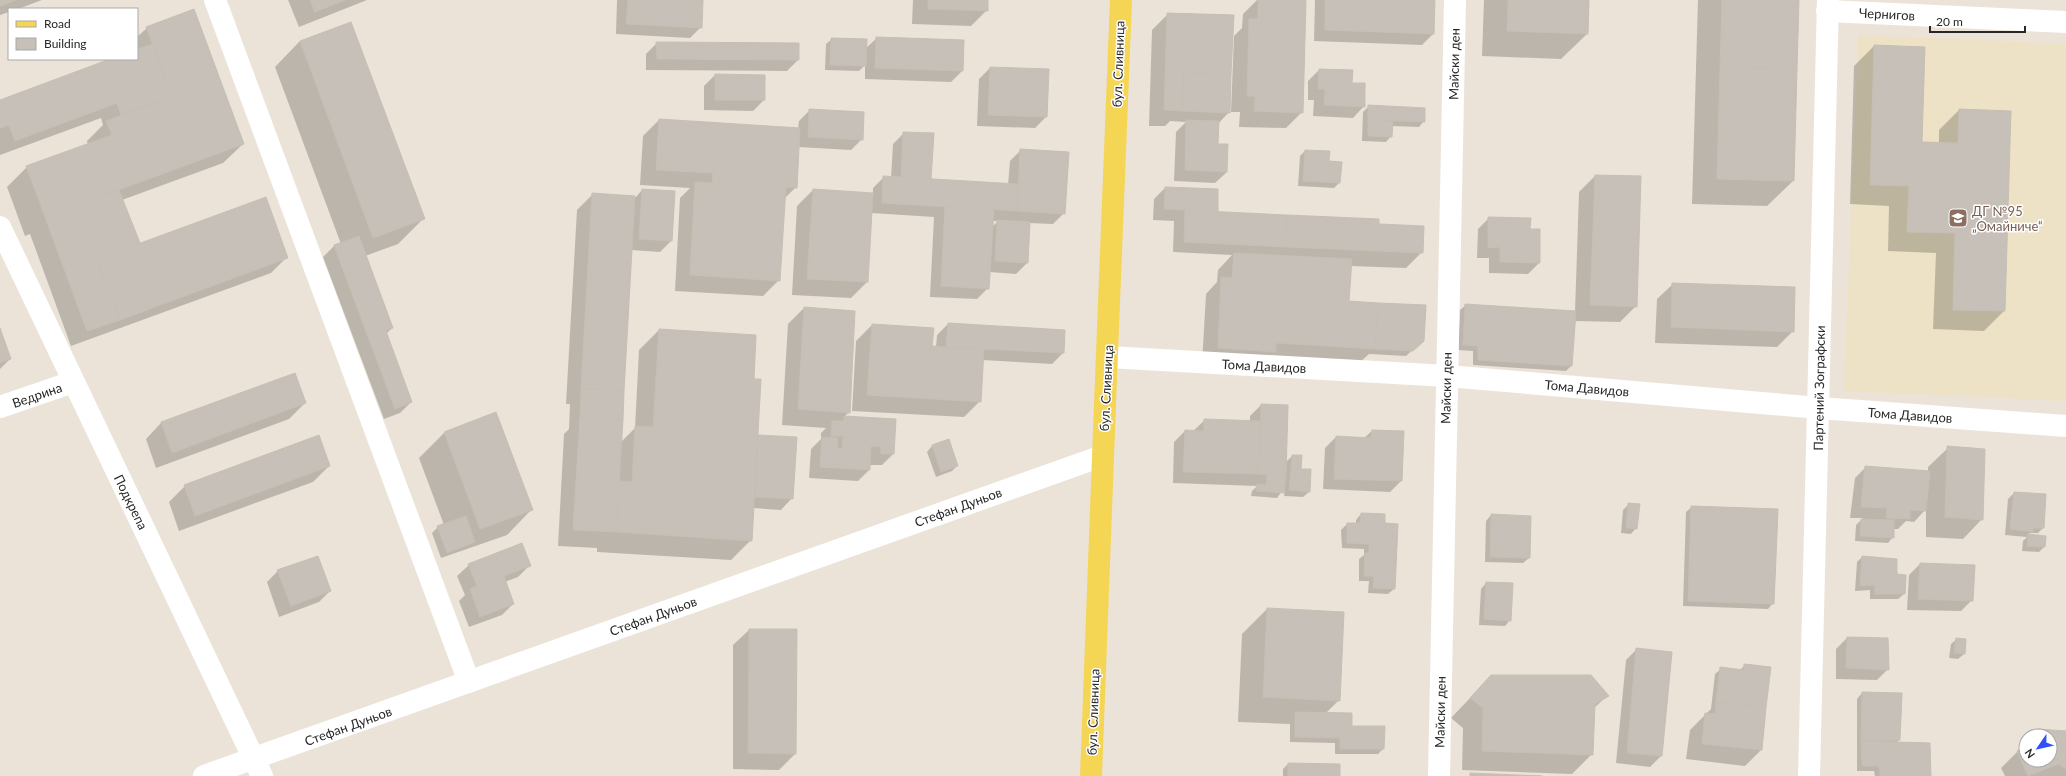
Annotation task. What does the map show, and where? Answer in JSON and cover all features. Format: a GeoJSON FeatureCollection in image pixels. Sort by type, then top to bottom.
{"type":"FeatureCollection","features":[{"type":"Feature","properties":{"kind":"main road","name":"бул. Сливница"},"geometry":{"type":"LineString","coordinates":[[1091,776],[1102,456],[1108,357],[1121,0]]}},
{"type":"Feature","properties":{"kind":"street"},"geometry":{"type":"LineString","coordinates":[[215,0],[469,682]]}},
{"type":"Feature","properties":{"kind":"street","name":"Майски ден"},"geometry":{"type":"LineString","coordinates":[[1439,776],[1455,0]]}},
{"type":"Feature","properties":{"kind":"street","name":"Чернигов"},"geometry":{"type":"LineString","coordinates":[[1828,6],[2066,22]]}},
{"type":"Feature","properties":{"kind":"street","name":"Партений Зографски"},"geometry":{"type":"LineString","coordinates":[[1809,776],[1828,6]]}},
{"type":"Feature","properties":{"kind":"street","name":"Подкрепа"},"geometry":{"type":"LineString","coordinates":[[0,227],[258,768]]}},
{"type":"Feature","properties":{"kind":"street","name":"Тома Давидов"},"geometry":{"type":"LineString","coordinates":[[1108,357],[1447,376],[1819,408],[2066,426]]}},
{"type":"Feature","properties":{"kind":"street","name":"Ведрина"},"geometry":{"type":"LineString","coordinates":[[0,407],[74,382]]}},
{"type":"Feature","properties":{"kind":"street","name":"Стефан Дуньов"},"geometry":{"type":"LineString","coordinates":[[204,776],[258,768],[469,682],[1102,456]]}},
{"type":"Feature","properties":{"kind":"shaded area","name":"ДГ №95 „Омайниче“"},"geometry":{"type":"Polygon","coordinates":[[[1858,35],[2066,44],[2066,401],[1844,391],[1858,35]]]}},
{"type":"Feature","properties":{"kind":"building"},"geometry":{"type":"Polygon","coordinates":[[[0,0],[16,0],[0,6],[0,0]]]}},
{"type":"Feature","properties":{"kind":"building"},"geometry":{"type":"Polygon","coordinates":[[[310,0],[345,0],[315,12],[310,0]]]}},
{"type":"Feature","properties":{"kind":"building"},"geometry":{"type":"Polygon","coordinates":[[[628,0],[703,0],[702,28],[626,24],[628,0]]]}},
{"type":"Feature","properties":{"kind":"building"},"geometry":{"type":"Polygon","coordinates":[[[928,0],[988,0],[988,11],[928,9],[928,0]]]}},
{"type":"Feature","properties":{"kind":"building"},"geometry":{"type":"Polygon","coordinates":[[[1258,0],[1306,0],[1303,113],[1254,111],[1255,96],[1247,96],[1249,19],[1258,19],[1258,0]]]}},
{"type":"Feature","properties":{"kind":"building"},"geometry":{"type":"Polygon","coordinates":[[[1325,0],[1435,0],[1434,34],[1325,30],[1325,0]]]}},
{"type":"Feature","properties":{"kind":"building"},"geometry":{"type":"Polygon","coordinates":[[[1508,0],[1589,0],[1588,34],[1507,31],[1508,0]]]}},
{"type":"Feature","properties":{"kind":"building"},"geometry":{"type":"Polygon","coordinates":[[[1722,0],[1799,0],[1797,69],[1720,67],[1722,0]]]}},
{"type":"Feature","properties":{"kind":"building"},"geometry":{"type":"Polygon","coordinates":[[[194,9],[244,144],[45,217],[26,166],[112,135],[106,121],[172,96],[146,27],[194,9]]]}},
{"type":"Feature","properties":{"kind":"building"},"geometry":{"type":"Polygon","coordinates":[[[1167,13],[1234,15],[1231,74],[1184,72],[1182,111],[1164,110],[1167,13]]]}},
{"type":"Feature","properties":{"kind":"building"},"geometry":{"type":"Polygon","coordinates":[[[351,22],[425,219],[373,238],[300,41],[351,22]]]}},
{"type":"Feature","properties":{"kind":"building"},"geometry":{"type":"Polygon","coordinates":[[[876,37],[964,40],[963,71],[875,68],[876,37]]]}},
{"type":"Feature","properties":{"kind":"building"},"geometry":{"type":"Polygon","coordinates":[[[831,38],[867,39],[866,66],[830,65],[831,38]]]}},
{"type":"Feature","properties":{"kind":"building"},"geometry":{"type":"Polygon","coordinates":[[[656,42],[799,43],[799,60],[657,59],[656,42]]]}},
{"type":"Feature","properties":{"kind":"building"},"geometry":{"type":"Polygon","coordinates":[[[153,44],[172,96],[121,115],[117,103],[15,141],[9,125],[0,128],[0,100],[107,60],[138,60],[138,49],[153,44]]]}},
{"type":"Feature","properties":{"kind":"building"},"geometry":{"type":"Polygon","coordinates":[[[1874,45],[1925,47],[1922,142],[1958,143],[1959,109],[2011,111],[2005,311],[1953,310],[1955,233],[1907,232],[1909,186],[1870,185],[1874,45]]]}},
{"type":"Feature","properties":{"kind":"building"},"geometry":{"type":"Polygon","coordinates":[[[990,67],[1049,69],[1047,117],[988,115],[990,67]]]}},
{"type":"Feature","properties":{"kind":"building"},"geometry":{"type":"Polygon","coordinates":[[[1720,67],[1797,69],[1794,181],[1717,179],[1720,67]]]}},
{"type":"Feature","properties":{"kind":"building"},"geometry":{"type":"Polygon","coordinates":[[[1319,69],[1353,70],[1352,83],[1365,83],[1365,107],[1324,105],[1325,89],[1318,89],[1319,69]]]}},
{"type":"Feature","properties":{"kind":"building"},"geometry":{"type":"Polygon","coordinates":[[[1184,72],[1231,74],[1230,113],[1182,111],[1184,72]]]}},
{"type":"Feature","properties":{"kind":"building"},"geometry":{"type":"Polygon","coordinates":[[[715,74],[765,75],[765,100],[715,100],[715,74]]]}},
{"type":"Feature","properties":{"kind":"building"},"geometry":{"type":"Polygon","coordinates":[[[1368,105],[1425,108],[1425,122],[1368,120],[1368,105]]]}},
{"type":"Feature","properties":{"kind":"building"},"geometry":{"type":"Polygon","coordinates":[[[809,109],[864,112],[863,140],[808,137],[809,109]]]}},
{"type":"Feature","properties":{"kind":"building"},"geometry":{"type":"Polygon","coordinates":[[[659,119],[800,128],[797,188],[712,183],[713,173],[656,170],[659,119]]]}},
{"type":"Feature","properties":{"kind":"building"},"geometry":{"type":"Polygon","coordinates":[[[1186,120],[1219,121],[1218,144],[1228,144],[1227,172],[1185,170],[1186,120]]]}},
{"type":"Feature","properties":{"kind":"building"},"geometry":{"type":"Polygon","coordinates":[[[1368,120],[1393,121],[1392,137],[1368,136],[1368,120]]]}},
{"type":"Feature","properties":{"kind":"building"},"geometry":{"type":"Polygon","coordinates":[[[903,132],[934,133],[931,179],[901,177],[903,132]]]}},
{"type":"Feature","properties":{"kind":"building"},"geometry":{"type":"Polygon","coordinates":[[[1020,149],[1069,152],[1065,214],[1017,211],[1020,149]]]}},
{"type":"Feature","properties":{"kind":"building"},"geometry":{"type":"Polygon","coordinates":[[[1305,150],[1330,151],[1329,161],[1342,162],[1340,183],[1303,181],[1305,150]]]}},
{"type":"Feature","properties":{"kind":"building"},"geometry":{"type":"Polygon","coordinates":[[[1595,175],[1641,176],[1637,307],[1590,305],[1595,175]]]}},
{"type":"Feature","properties":{"kind":"building"},"geometry":{"type":"Polygon","coordinates":[[[883,176],[1018,184],[1017,211],[882,203],[883,176]]]}},
{"type":"Feature","properties":{"kind":"building"},"geometry":{"type":"Polygon","coordinates":[[[695,182],[786,187],[780,281],[690,275],[695,182]]]}},
{"type":"Feature","properties":{"kind":"building"},"geometry":{"type":"Polygon","coordinates":[[[1165,187],[1218,189],[1218,212],[1164,209],[1165,187]]]}},
{"type":"Feature","properties":{"kind":"building"},"geometry":{"type":"Polygon","coordinates":[[[642,189],[675,191],[672,241],[639,239],[642,189]]]}},
{"type":"Feature","properties":{"kind":"building"},"geometry":{"type":"Polygon","coordinates":[[[813,189],[873,193],[868,282],[807,279],[813,189]]]}},
{"type":"Feature","properties":{"kind":"building"},"geometry":{"type":"Polygon","coordinates":[[[119,190],[140,243],[97,259],[120,320],[87,331],[45,217],[119,190]]]}},
{"type":"Feature","properties":{"kind":"building"},"geometry":{"type":"Polygon","coordinates":[[[592,193],[635,196],[624,391],[581,389],[592,193]]]}},
{"type":"Feature","properties":{"kind":"building"},"geometry":{"type":"Polygon","coordinates":[[[266,197],[288,258],[120,320],[97,259],[266,197]]]}},
{"type":"Feature","properties":{"kind":"building"},"geometry":{"type":"Polygon","coordinates":[[[945,206],[994,209],[989,289],[941,286],[945,206]]]}},
{"type":"Feature","properties":{"kind":"building"},"geometry":{"type":"Polygon","coordinates":[[[1185,210],[1286,215],[1285,247],[1184,242],[1185,210]]]}},
{"type":"Feature","properties":{"kind":"building"},"geometry":{"type":"Polygon","coordinates":[[[1286,215],[1379,219],[1379,224],[1424,226],[1423,253],[1285,247],[1286,215]]]}},
{"type":"Feature","properties":{"kind":"building"},"geometry":{"type":"Polygon","coordinates":[[[1488,217],[1531,218],[1530,229],[1540,229],[1540,263],[1500,262],[1500,247],[1488,248],[1488,217]]]}},
{"type":"Feature","properties":{"kind":"building"},"geometry":{"type":"Polygon","coordinates":[[[997,220],[1030,222],[1028,263],[995,261],[997,220]]]}},
{"type":"Feature","properties":{"kind":"building"},"geometry":{"type":"Polygon","coordinates":[[[359,236],[393,328],[368,337],[334,245],[359,236]]]}},
{"type":"Feature","properties":{"kind":"building"},"geometry":{"type":"Polygon","coordinates":[[[1234,253],[1352,259],[1349,301],[1378,303],[1375,349],[1276,343],[1276,352],[1218,348],[1221,277],[1232,278],[1234,253]]]}},
{"type":"Feature","properties":{"kind":"building"},"geometry":{"type":"Polygon","coordinates":[[[1672,283],[1795,287],[1794,332],[1671,327],[1672,283]]]}},
{"type":"Feature","properties":{"kind":"building"},"geometry":{"type":"Polygon","coordinates":[[[1378,303],[1426,305],[1424,341],[1413,351],[1375,349],[1378,303]]]}},
{"type":"Feature","properties":{"kind":"building"},"geometry":{"type":"Polygon","coordinates":[[[1465,304],[1576,311],[1572,366],[1478,360],[1478,346],[1463,345],[1465,304]]]}},
{"type":"Feature","properties":{"kind":"building"},"geometry":{"type":"Polygon","coordinates":[[[804,307],[855,311],[850,413],[798,409],[804,307]]]}},
{"type":"Feature","properties":{"kind":"building"},"geometry":{"type":"Polygon","coordinates":[[[948,323],[1065,330],[1064,353],[946,347],[948,323]]]}},
{"type":"Feature","properties":{"kind":"building"},"geometry":{"type":"Polygon","coordinates":[[[872,324],[934,328],[932,346],[984,349],[981,402],[867,395],[872,324]]]}},
{"type":"Feature","properties":{"kind":"building"},"geometry":{"type":"Polygon","coordinates":[[[0,328],[11,359],[0,363],[0,328]]]}},
{"type":"Feature","properties":{"kind":"building"},"geometry":{"type":"Polygon","coordinates":[[[659,329],[756,335],[754,379],[761,379],[752,541],[616,532],[619,481],[632,482],[635,426],[653,427],[659,329]]]}},
{"type":"Feature","properties":{"kind":"building"},"geometry":{"type":"Polygon","coordinates":[[[386,331],[412,402],[395,409],[368,337],[386,331]]]}},
{"type":"Feature","properties":{"kind":"building"},"geometry":{"type":"Polygon","coordinates":[[[295,373],[306,403],[172,453],[161,422],[295,373]]]}},
{"type":"Feature","properties":{"kind":"building"},"geometry":{"type":"Polygon","coordinates":[[[581,389],[624,391],[623,420],[580,417],[581,389]]]}},
{"type":"Feature","properties":{"kind":"building"},"geometry":{"type":"Polygon","coordinates":[[[1261,404],[1288,405],[1286,476],[1258,474],[1261,404]]]}},
{"type":"Feature","properties":{"kind":"building"},"geometry":{"type":"Polygon","coordinates":[[[496,412],[533,510],[480,529],[444,432],[496,412]]]}},
{"type":"Feature","properties":{"kind":"building"},"geometry":{"type":"Polygon","coordinates":[[[844,416],[896,419],[894,454],[881,454],[881,447],[871,446],[870,470],[820,467],[822,437],[838,438],[837,448],[842,449],[843,436],[831,436],[832,421],[844,421],[844,416]]]}},
{"type":"Feature","properties":{"kind":"building"},"geometry":{"type":"Polygon","coordinates":[[[580,417],[623,420],[616,532],[573,530],[580,417]]]}},
{"type":"Feature","properties":{"kind":"building"},"geometry":{"type":"Polygon","coordinates":[[[1204,419],[1260,421],[1258,474],[1183,472],[1185,430],[1204,431],[1204,419]]]}},
{"type":"Feature","properties":{"kind":"building"},"geometry":{"type":"Polygon","coordinates":[[[1372,430],[1404,431],[1402,481],[1334,479],[1336,436],[1371,438],[1372,430]]]}},
{"type":"Feature","properties":{"kind":"building"},"geometry":{"type":"Polygon","coordinates":[[[319,435],[330,466],[195,516],[184,485],[319,435]]]}},
{"type":"Feature","properties":{"kind":"building"},"geometry":{"type":"Polygon","coordinates":[[[758,435],[797,437],[793,499],[755,497],[758,435]]]}},
{"type":"Feature","properties":{"kind":"building"},"geometry":{"type":"Polygon","coordinates":[[[949,439],[958,466],[941,472],[932,445],[949,439]]]}},
{"type":"Feature","properties":{"kind":"building"},"geometry":{"type":"Polygon","coordinates":[[[1947,446],[1985,449],[1983,520],[1945,517],[1947,446]]]}},
{"type":"Feature","properties":{"kind":"building"},"geometry":{"type":"Polygon","coordinates":[[[1292,455],[1302,455],[1301,469],[1311,469],[1310,492],[1289,490],[1292,455]]]}},
{"type":"Feature","properties":{"kind":"building"},"geometry":{"type":"Polygon","coordinates":[[[1865,466],[1930,471],[1926,511],[1910,510],[1910,519],[1886,518],[1887,508],[1861,507],[1865,466]]]}},
{"type":"Feature","properties":{"kind":"building"},"geometry":{"type":"Polygon","coordinates":[[[1267,475],[1286,476],[1284,493],[1256,491],[1257,484],[1266,485],[1267,475]]]}},
{"type":"Feature","properties":{"kind":"building"},"geometry":{"type":"Polygon","coordinates":[[[2014,492],[2046,494],[2044,528],[2033,528],[2033,532],[2010,529],[2014,492]]]}},
{"type":"Feature","properties":{"kind":"building"},"geometry":{"type":"Polygon","coordinates":[[[1628,503],[1640,504],[1637,529],[1626,528],[1628,503]]]}},
{"type":"Feature","properties":{"kind":"building"},"geometry":{"type":"Polygon","coordinates":[[[1691,506],[1778,509],[1774,604],[1688,601],[1691,506]]]}},
{"type":"Feature","properties":{"kind":"building"},"geometry":{"type":"Polygon","coordinates":[[[1361,513],[1385,514],[1385,523],[1398,524],[1395,589],[1373,588],[1374,576],[1364,576],[1365,553],[1369,553],[1369,544],[1347,543],[1347,523],[1360,523],[1361,513]]]}},
{"type":"Feature","properties":{"kind":"building"},"geometry":{"type":"Polygon","coordinates":[[[1491,514],[1531,516],[1530,558],[1490,557],[1491,514]]]}},
{"type":"Feature","properties":{"kind":"building"},"geometry":{"type":"Polygon","coordinates":[[[466,516],[475,542],[447,553],[437,526],[466,516]]]}},
{"type":"Feature","properties":{"kind":"building"},"geometry":{"type":"Polygon","coordinates":[[[1861,519],[1894,520],[1894,538],[1860,536],[1861,519]]]}},
{"type":"Feature","properties":{"kind":"building"},"geometry":{"type":"Polygon","coordinates":[[[2028,534],[2046,536],[2045,547],[2027,546],[2028,534]]]}},
{"type":"Feature","properties":{"kind":"building"},"geometry":{"type":"Polygon","coordinates":[[[522,543],[531,566],[504,576],[514,604],[480,617],[470,589],[477,586],[468,564],[522,543]]]}},
{"type":"Feature","properties":{"kind":"building"},"geometry":{"type":"Polygon","coordinates":[[[318,556],[331,591],[291,606],[277,570],[318,556]]]}},
{"type":"Feature","properties":{"kind":"building"},"geometry":{"type":"Polygon","coordinates":[[[1862,556],[1897,559],[1897,574],[1906,575],[1905,594],[1875,594],[1875,585],[1860,586],[1862,556]]]}},
{"type":"Feature","properties":{"kind":"building"},"geometry":{"type":"Polygon","coordinates":[[[1920,563],[1975,565],[1973,601],[1918,599],[1920,563]]]}},
{"type":"Feature","properties":{"kind":"building"},"geometry":{"type":"Polygon","coordinates":[[[1486,582],[1513,583],[1511,621],[1484,619],[1486,582]]]}},
{"type":"Feature","properties":{"kind":"building"},"geometry":{"type":"Polygon","coordinates":[[[1267,608],[1344,612],[1340,701],[1263,697],[1267,608]]]}},
{"type":"Feature","properties":{"kind":"building"},"geometry":{"type":"Polygon","coordinates":[[[749,629],[797,629],[796,754],[748,753],[749,629]]]}},
{"type":"Feature","properties":{"kind":"building"},"geometry":{"type":"Polygon","coordinates":[[[1847,637],[1888,638],[1889,670],[1846,668],[1847,637]]]}},
{"type":"Feature","properties":{"kind":"building"},"geometry":{"type":"Polygon","coordinates":[[[1956,638],[1966,639],[1965,654],[1954,653],[1956,638]]]}},
{"type":"Feature","properties":{"kind":"building"},"geometry":{"type":"Polygon","coordinates":[[[1636,648],[1672,652],[1662,756],[1627,753],[1636,648]]]}},
{"type":"Feature","properties":{"kind":"building"},"geometry":{"type":"Polygon","coordinates":[[[1744,664],[1771,667],[1766,707],[1716,702],[1720,667],[1744,670],[1744,664]]]}},
{"type":"Feature","properties":{"kind":"building"},"geometry":{"type":"Polygon","coordinates":[[[1491,675],[1591,675],[1609,696],[1595,704],[1593,755],[1482,751],[1483,708],[1470,698],[1491,675]]]}},
{"type":"Feature","properties":{"kind":"building"},"geometry":{"type":"Polygon","coordinates":[[[1862,692],[1902,693],[1900,740],[1861,741],[1862,692]]]}},
{"type":"Feature","properties":{"kind":"building"},"geometry":{"type":"Polygon","coordinates":[[[1716,702],[1766,707],[1762,750],[1702,744],[1705,713],[1715,714],[1716,702]]]}},
{"type":"Feature","properties":{"kind":"building"},"geometry":{"type":"Polygon","coordinates":[[[1295,712],[1352,713],[1352,726],[1385,726],[1384,749],[1340,749],[1340,738],[1295,737],[1295,712]]]}},
{"type":"Feature","properties":{"kind":"building"},"geometry":{"type":"Polygon","coordinates":[[[2058,730],[2066,731],[2066,769],[2058,764],[2058,730]]]}},
{"type":"Feature","properties":{"kind":"building"},"geometry":{"type":"Polygon","coordinates":[[[1861,741],[1930,743],[1931,776],[1880,776],[1879,766],[1862,766],[1861,741]]]}},
{"type":"Feature","properties":{"kind":"building"},"geometry":{"type":"Polygon","coordinates":[[[1288,763],[1340,764],[1340,776],[1288,776],[1288,763]]]}},
{"type":"Feature","properties":{"kind":"building"},"geometry":{"type":"Polygon","coordinates":[[[2024,768],[2048,768],[2028,776],[2024,768]]]}},
{"type":"Feature","properties":{"kind":"building"},"geometry":{"type":"Polygon","coordinates":[[[1470,773],[1542,776],[1470,776],[1470,773]]]}},
{"type":"Feature","properties":{"kind":"place","name":"ДГ №95 „Омайниче“"},"geometry":{"type":"Point","coordinates":[1958,218]}}]}
